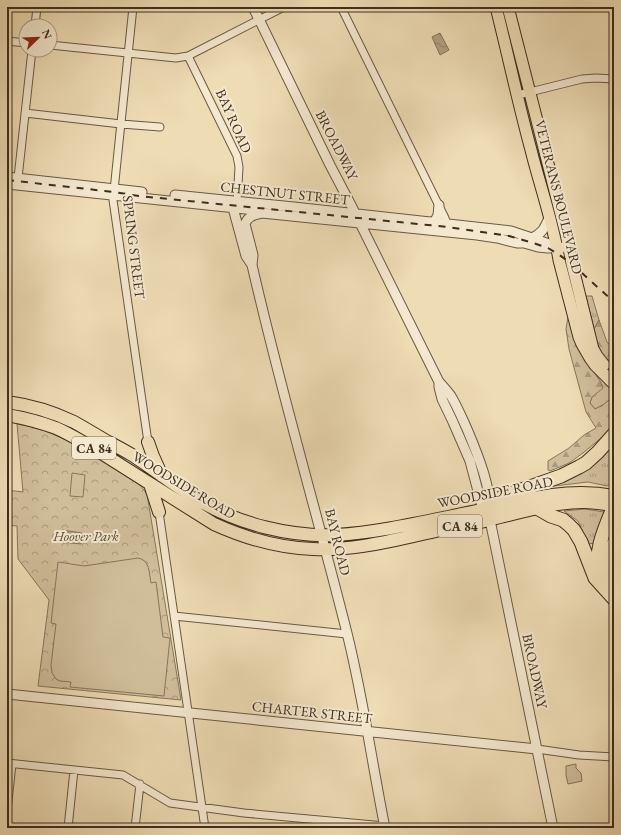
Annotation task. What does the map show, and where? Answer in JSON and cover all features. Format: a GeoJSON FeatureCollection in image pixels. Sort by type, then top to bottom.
{"type":"FeatureCollection","features":[{"type":"Feature","properties":{"kind":"highway","name":"WOODSIDE ROAD"},"geometry":{"type":"LineString","coordinates":[[7,402],[37,408],[73,422],[131,455],[163,477],[218,510],[242,520],[286,532],[322,535],[360,533],[489,511],[537,508],[565,503],[585,502],[614,505]]}},
{"type":"Feature","properties":{"kind":"highway","name":"WOODSIDE ROAD"},"geometry":{"type":"LineString","coordinates":[[7,415],[36,421],[76,438],[214,524],[232,532],[267,542],[294,547],[325,549],[373,544],[536,498],[563,493],[593,493],[614,496]]}},
{"type":"Feature","properties":{"kind":"highway"},"geometry":{"type":"LineString","coordinates":[[489,511],[504,496],[558,477],[586,463],[614,434]]}},
{"type":"Feature","properties":{"kind":"highway"},"geometry":{"type":"LineString","coordinates":[[131,455],[143,450],[148,442]]}},
{"type":"Feature","properties":{"kind":"highway"},"geometry":{"type":"LineString","coordinates":[[148,442],[163,477]]}},
{"type":"Feature","properties":{"kind":"highway"},"geometry":{"type":"LineString","coordinates":[[150,484],[159,512]]}},
{"type":"Feature","properties":{"kind":"highway"},"geometry":{"type":"LineString","coordinates":[[159,512],[164,503],[174,499]]}},
{"type":"Feature","properties":{"kind":"highway"},"geometry":{"type":"LineString","coordinates":[[609,585],[598,572],[598,556],[604,530],[614,505]]}},
{"type":"Feature","properties":{"kind":"highway"},"geometry":{"type":"LineString","coordinates":[[537,508],[551,516],[563,520],[574,530],[581,542],[595,578],[609,585]]}},
{"type":"Feature","properties":{"kind":"highway"},"geometry":{"type":"LineString","coordinates":[[614,543],[609,553],[608,565],[609,585],[614,599]]}},
{"type":"Feature","properties":{"kind":"main road","name":"VETERANS BOULEVARD"},"geometry":{"type":"LineString","coordinates":[[496,7],[579,338],[595,365],[614,384]]}},
{"type":"Feature","properties":{"kind":"main road","name":"VETERANS BOULEVARD"},"geometry":{"type":"LineString","coordinates":[[508,7],[569,247],[593,349],[602,363],[614,375]]}},
{"type":"Feature","properties":{"kind":"street"},"geometry":{"type":"LineString","coordinates":[[36,18],[37,7]]}},
{"type":"Feature","properties":{"kind":"street","name":"SPRING STREET"},"geometry":{"type":"LineString","coordinates":[[133,7],[113,200],[148,442]]}},
{"type":"Feature","properties":{"kind":"street","name":"BROADWAY"},"geometry":{"type":"LineString","coordinates":[[253,7],[330,165],[439,382],[450,396],[479,457],[553,828]]}},
{"type":"Feature","properties":{"kind":"street"},"geometry":{"type":"LineString","coordinates":[[58,46],[176,58],[188,56],[284,7]]}},
{"type":"Feature","properties":{"kind":"street"},"geometry":{"type":"LineString","coordinates":[[341,7],[439,205],[448,228]]}},
{"type":"Feature","properties":{"kind":"street"},"geometry":{"type":"LineString","coordinates":[[7,41],[18,42]]}},
{"type":"Feature","properties":{"kind":"street","name":"BAY ROAD"},"geometry":{"type":"LineString","coordinates":[[188,56],[237,156],[239,167],[235,205],[246,256],[252,265]]}},
{"type":"Feature","properties":{"kind":"street"},"geometry":{"type":"LineString","coordinates":[[18,178],[31,58]]}},
{"type":"Feature","properties":{"kind":"street"},"geometry":{"type":"LineString","coordinates":[[518,95],[589,78],[614,79]]}},
{"type":"Feature","properties":{"kind":"street"},"geometry":{"type":"LineString","coordinates":[[25,113],[160,128]]}},
{"type":"Feature","properties":{"kind":"street","name":"CHESTNUT STREET"},"geometry":{"type":"LineString","coordinates":[[7,177],[114,192]]}},
{"type":"Feature","properties":{"kind":"street","name":"CHESTNUT STREET"},"geometry":{"type":"LineString","coordinates":[[7,184],[114,192],[448,228],[511,231],[557,247]]}},
{"type":"Feature","properties":{"kind":"street","name":"CHESTNUT STREET"},"geometry":{"type":"LineString","coordinates":[[235,205],[262,212],[358,219],[431,222],[448,228],[538,247],[569,247]]}},
{"type":"Feature","properties":{"kind":"street"},"geometry":{"type":"LineString","coordinates":[[431,222],[434,222],[438,215],[439,205]]}},
{"type":"Feature","properties":{"kind":"street","name":"BAY ROAD"},"geometry":{"type":"LineString","coordinates":[[262,212],[251,216],[247,219],[245,224],[253,255],[252,265],[283,391],[347,634],[385,827]]}},
{"type":"Feature","properties":{"kind":"street"},"geometry":{"type":"LineString","coordinates":[[532,238],[540,233],[549,218]]}},
{"type":"Feature","properties":{"kind":"street"},"geometry":{"type":"LineString","coordinates":[[517,243],[522,248],[534,252],[550,254],[559,260]]}},
{"type":"Feature","properties":{"kind":"street"},"geometry":{"type":"LineString","coordinates":[[159,512],[206,828]]}},
{"type":"Feature","properties":{"kind":"street"},"geometry":{"type":"LineString","coordinates":[[174,616],[347,634]]}},
{"type":"Feature","properties":{"kind":"street","name":"CHARTER STREET"},"geometry":{"type":"LineString","coordinates":[[7,694],[537,749],[579,755],[614,757]]}},
{"type":"Feature","properties":{"kind":"street"},"geometry":{"type":"LineString","coordinates":[[7,810],[9,764],[123,775],[170,803],[203,808],[385,827]]}},
{"type":"Feature","properties":{"kind":"street"},"geometry":{"type":"LineString","coordinates":[[68,828],[74,770]]}},
{"type":"Feature","properties":{"kind":"street"},"geometry":{"type":"LineString","coordinates":[[135,828],[140,784]]}},
{"type":"Feature","properties":{"kind":"green space"},"geometry":{"type":"Polygon","coordinates":[[[586,296],[592,296],[599,320],[594,329],[586,296]]]}},
{"type":"Feature","properties":{"kind":"green space"},"geometry":{"type":"Polygon","coordinates":[[[569,311],[587,362],[603,388],[592,397],[590,403],[595,409],[609,400],[614,399],[614,424],[607,433],[583,453],[569,463],[550,471],[548,470],[548,461],[596,428],[586,412],[569,349],[566,329],[569,311]]]}},
{"type":"Feature","properties":{"kind":"green space"},"geometry":{"type":"Polygon","coordinates":[[[599,320],[607,342],[614,350],[614,364],[602,355],[598,348],[594,329],[599,320]]]}},
{"type":"Feature","properties":{"kind":"green space"},"geometry":{"type":"Polygon","coordinates":[[[587,362],[614,389],[614,399],[609,400],[595,409],[590,403],[592,397],[587,362]]]}},
{"type":"Feature","properties":{"kind":"green space","name":"Hoover Park"},"geometry":{"type":"Polygon","coordinates":[[[17,424],[39,428],[82,447],[140,485],[147,494],[181,700],[38,686],[49,600],[18,559],[17,526],[7,525],[7,490],[23,492],[17,424]]]}},
{"type":"Feature","properties":{"kind":"green space"},"geometry":{"type":"Polygon","coordinates":[[[614,440],[613,482],[607,486],[588,482],[546,487],[614,440]]]}},
{"type":"Feature","properties":{"kind":"green space"},"geometry":{"type":"Polygon","coordinates":[[[72,473],[85,475],[83,497],[70,496],[72,473]]]}},
{"type":"Feature","properties":{"kind":"green space"},"geometry":{"type":"Polygon","coordinates":[[[585,509],[604,512],[595,543],[588,544],[578,521],[564,511],[585,509]]]}},
{"type":"Feature","properties":{"kind":"green space"},"geometry":{"type":"Polygon","coordinates":[[[138,558],[145,561],[147,564],[151,583],[156,582],[163,637],[170,638],[164,696],[70,687],[71,682],[56,679],[52,673],[51,665],[56,624],[51,623],[58,562],[84,566],[138,558]]]}},
{"type":"Feature","properties":{"kind":"green space"},"geometry":{"type":"Polygon","coordinates":[[[576,764],[576,768],[581,773],[582,781],[568,784],[566,766],[576,764]]]}},
{"type":"Feature","properties":{"kind":"water"},"geometry":{"type":"Polygon","coordinates":[[[440,33],[449,50],[440,55],[432,37],[440,33]]]}},
{"type":"Feature","properties":{"kind":"water"},"geometry":{"type":"Polygon","coordinates":[[[62,530],[82,533],[81,544],[61,542],[62,530]]]}},
{"type":"Feature","properties":{"kind":"railway"},"geometry":{"type":"LineString","coordinates":[[7,180],[139,196],[448,227],[509,236],[548,248],[558,254],[572,264],[614,302]]}}]}
